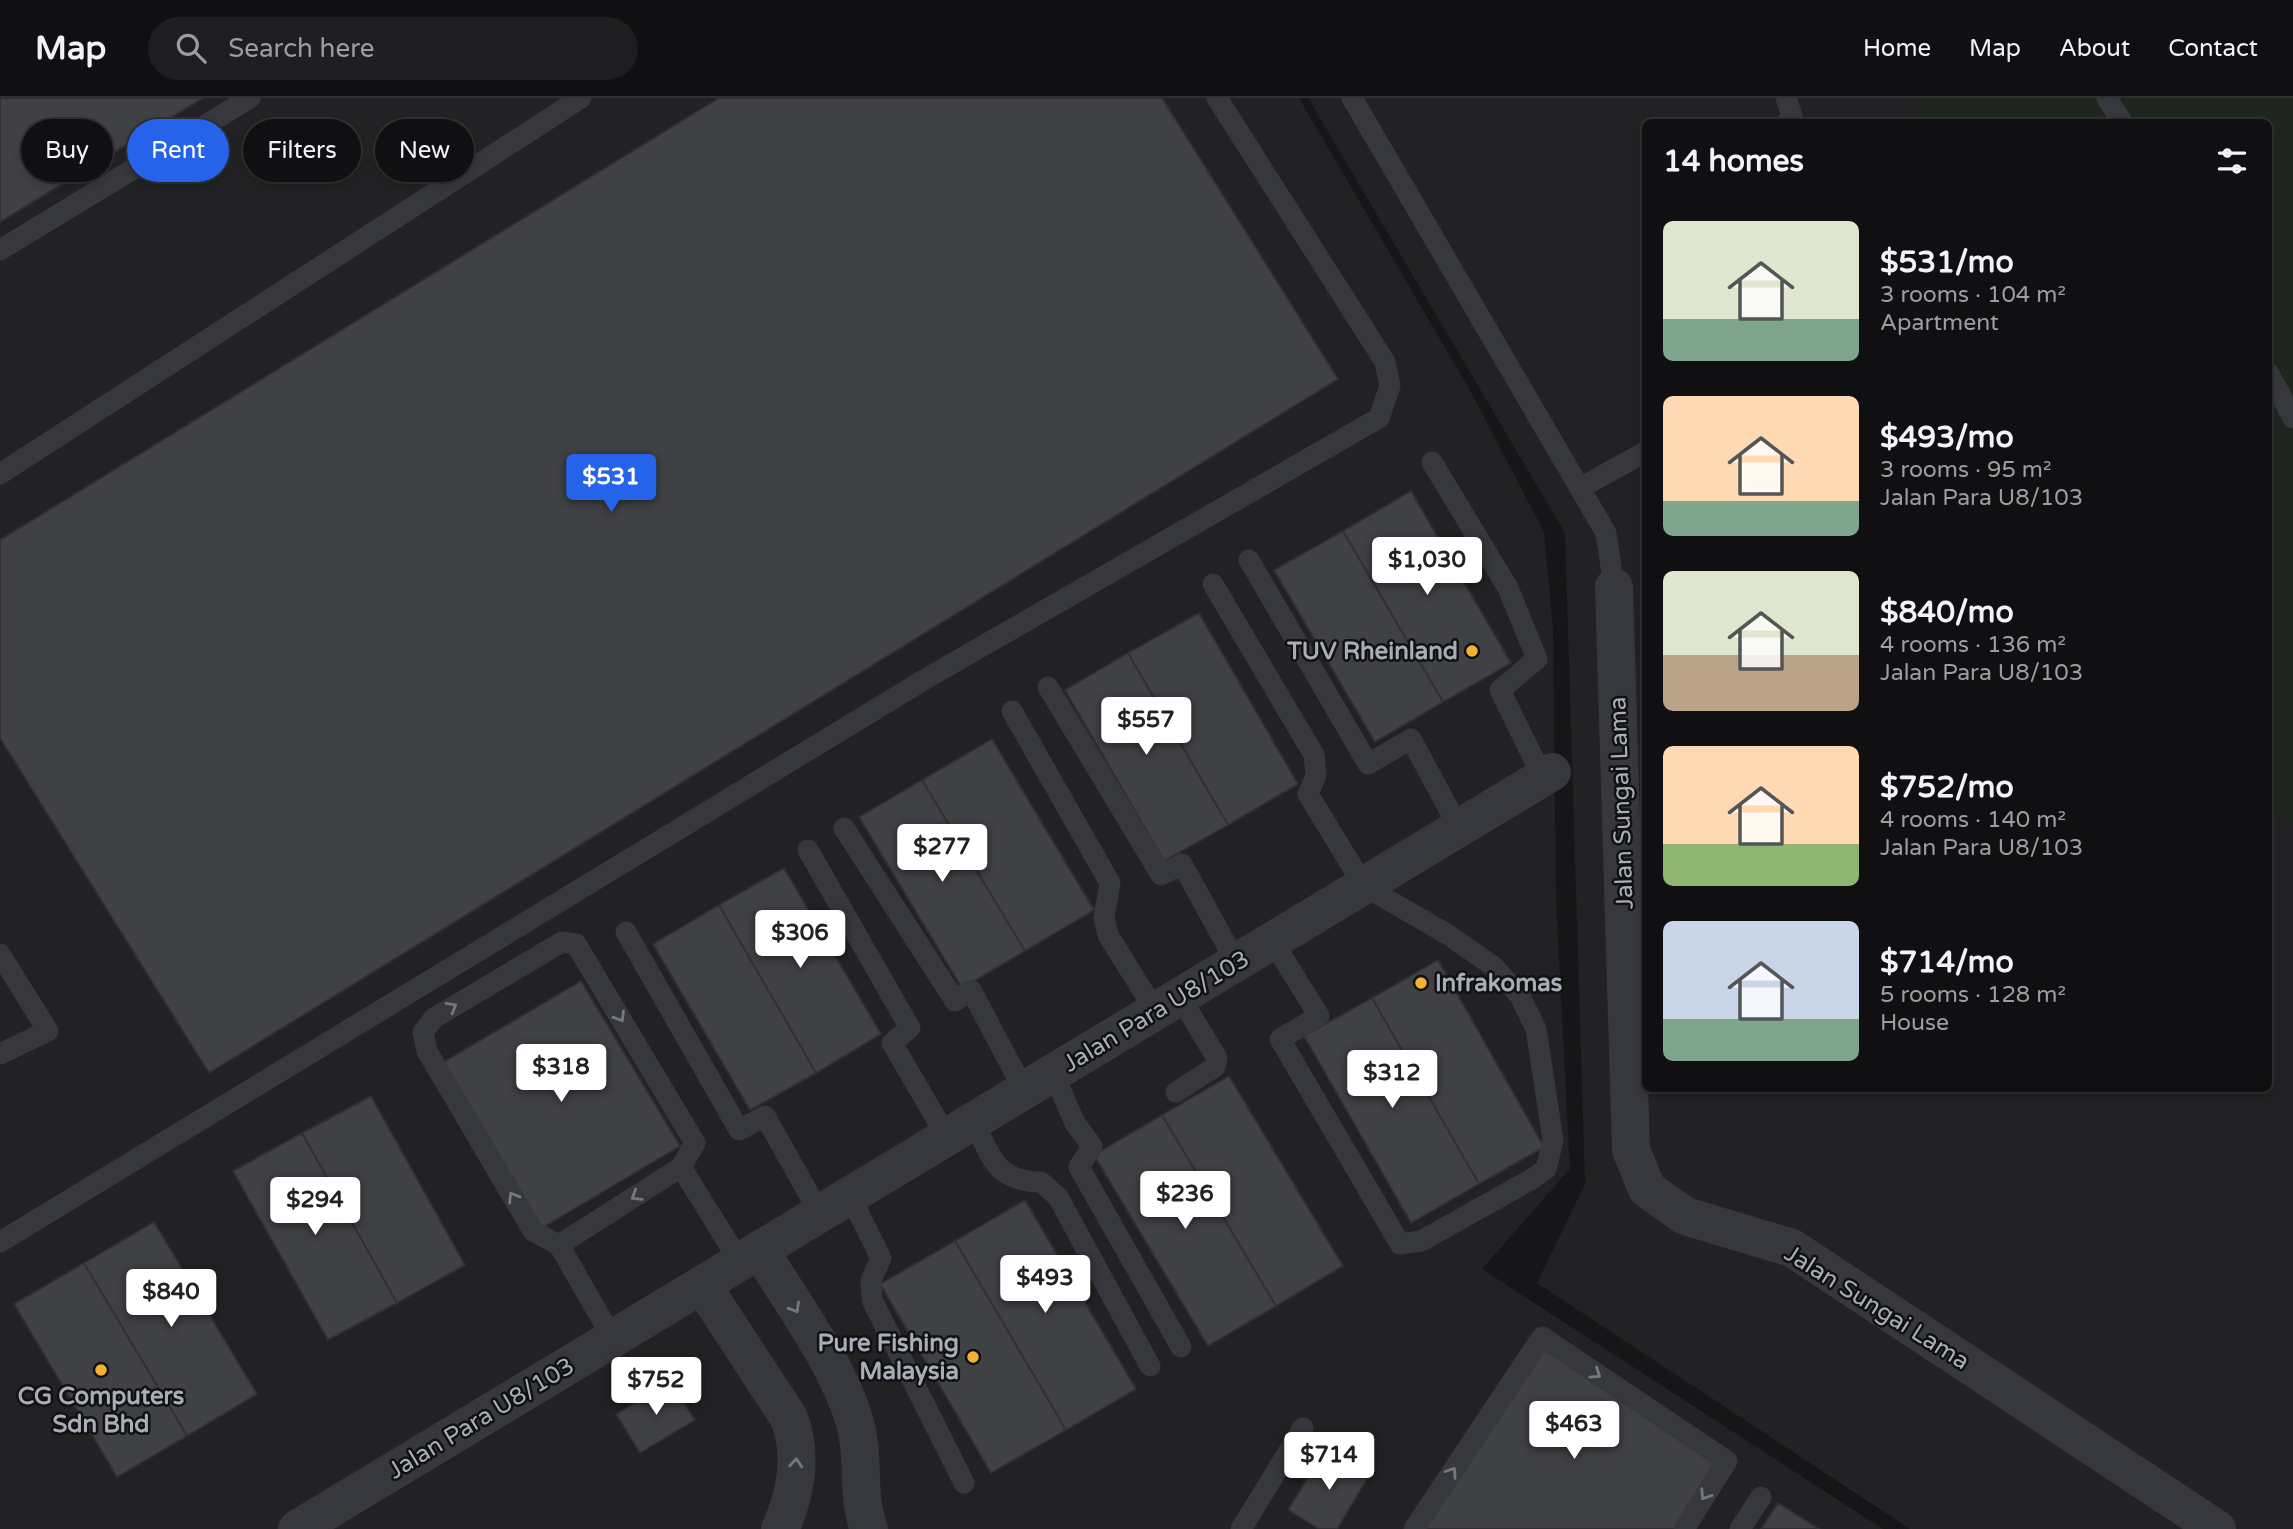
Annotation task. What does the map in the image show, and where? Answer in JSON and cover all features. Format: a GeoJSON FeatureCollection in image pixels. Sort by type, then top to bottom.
{"type":"FeatureCollection","features":[{"type":"Feature","properties":{"kind":"street","name":"Jalan Sungai Lama"},"geometry":{"type":"LineString","coordinates":[[1614,587],[1631,1150],[1647,1189],[1685,1216],[1791,1248],[2217,1529]]}},
{"type":"Feature","properties":{"kind":"street","name":"Jalan Para U8/103"},"geometry":{"type":"LineString","coordinates":[[297,1529],[1547,775]]}},
{"type":"Feature","properties":{"kind":"street"},"geometry":{"type":"LineString","coordinates":[[750,1256],[844,1391],[860,1443],[860,1483],[869,1529]]}},
{"type":"Feature","properties":{"kind":"street"},"geometry":{"type":"LineString","coordinates":[[702,1285],[789,1418],[797,1440],[789,1508],[780,1529]]}},
{"type":"Feature","properties":{"kind":"lane"},"geometry":{"type":"LineString","coordinates":[[0,250],[250,98]]}},
{"type":"Feature","properties":{"kind":"lane"},"geometry":{"type":"LineString","coordinates":[[0,474],[581,98]]}},
{"type":"Feature","properties":{"kind":"lane"},"geometry":{"type":"LineString","coordinates":[[0,1242],[927,678],[1379,418],[1390,386],[1385,362],[1217,98]]}},
{"type":"Feature","properties":{"kind":"lane"},"geometry":{"type":"LineString","coordinates":[[1352,98],[1606,533],[1614,587]]}},
{"type":"Feature","properties":{"kind":"lane"},"geometry":{"type":"LineString","coordinates":[[1786,98],[1791,116],[1789,119]]}},
{"type":"Feature","properties":{"kind":"lane"},"geometry":{"type":"LineString","coordinates":[[2107,98],[2120,119]]}},
{"type":"Feature","properties":{"kind":"lane"},"geometry":{"type":"LineString","coordinates":[[2272,379],[2293,418]]}},
{"type":"Feature","properties":{"kind":"lane"},"geometry":{"type":"LineString","coordinates":[[1580,488],[1642,454]]}},
{"type":"Feature","properties":{"kind":"lane"},"geometry":{"type":"LineString","coordinates":[[1432,462],[1508,588],[1538,659],[1500,690],[1547,775]]}},
{"type":"Feature","properties":{"kind":"lane"},"geometry":{"type":"LineString","coordinates":[[1249,560],[1368,764],[1411,739],[1459,828]]}},
{"type":"Feature","properties":{"kind":"lane"},"geometry":{"type":"LineString","coordinates":[[1213,584],[1314,755],[1316,775],[1308,794],[1364,887],[1447,934],[1493,966],[1520,996],[1536,1029],[1553,1140],[1546,1169],[1421,1241],[1400,1244],[1280,1040],[1319,1016],[1272,940]]}},
{"type":"Feature","properties":{"kind":"lane"},"geometry":{"type":"LineString","coordinates":[[1048,687],[1161,875],[1182,864],[1236,962]]}},
{"type":"Feature","properties":{"kind":"lane"},"geometry":{"type":"LineString","coordinates":[[1012,711],[1110,883],[1104,918],[1108,935],[1217,1058],[1215,1067],[1176,1092]]}},
{"type":"Feature","properties":{"kind":"lane"},"geometry":{"type":"LineString","coordinates":[[844,828],[955,1001],[971,990],[1039,1082],[1092,1146],[1079,1167],[1181,1347]]}},
{"type":"Feature","properties":{"kind":"lane"},"geometry":{"type":"LineString","coordinates":[[808,850],[910,1028],[892,1043],[960,1129],[1001,1171],[1018,1181],[1041,1182],[1058,1197],[1150,1366]]}},
{"type":"Feature","properties":{"kind":"lane"},"geometry":{"type":"LineString","coordinates":[[626,932],[740,1130],[765,1116],[881,1258],[871,1280],[872,1300],[964,1483]]}},
{"type":"Feature","properties":{"kind":"lane"},"geometry":{"type":"LineString","coordinates":[[559,1245],[681,1167],[695,1143],[576,944],[562,942],[434,1018],[423,1032],[428,1051],[533,1231],[559,1245],[613,1339]]}},
{"type":"Feature","properties":{"kind":"lane"},"geometry":{"type":"LineString","coordinates":[[0,954],[48,1031],[0,1054]]}},
{"type":"Feature","properties":{"kind":"lane"},"geometry":{"type":"LineString","coordinates":[[681,1167],[750,1256]]}},
{"type":"Feature","properties":{"kind":"lane"},"geometry":{"type":"LineString","coordinates":[[1414,1529],[1542,1337],[1727,1461],[1684,1529]]}},
{"type":"Feature","properties":{"kind":"lane"},"geometry":{"type":"LineString","coordinates":[[1241,1529],[1303,1428]]}},
{"type":"Feature","properties":{"kind":"lane"},"geometry":{"type":"LineString","coordinates":[[1740,1529],[1761,1497]]}},
{"type":"Feature","properties":{"kind":"shaded area"},"geometry":{"type":"Polygon","coordinates":[[[0,98],[1299,98],[1471,392],[1544,532],[1553,628],[1556,899],[1570,1169],[1482,1269],[1883,1529],[0,1529],[0,98]]]}},
{"type":"Feature","properties":{"kind":"shaded area"},"geometry":{"type":"Polygon","coordinates":[[[1308,98],[2293,98],[2293,1529],[1910,1529],[1537,1283],[1585,1184],[1565,533],[1308,98]]]}},
{"type":"Feature","properties":{"kind":"shaded area"},"geometry":{"type":"Polygon","coordinates":[[[1914,98],[2293,98],[2293,822],[2272,810],[2272,119],[1920,119],[1914,98]]]}},
{"type":"Feature","properties":{"kind":"building"},"geometry":{"type":"Polygon","coordinates":[[[0,98],[203,98],[169,119],[127,119],[127,144],[113,153],[113,119],[21,119],[21,182],[65,182],[0,222],[0,98]]]}},
{"type":"Feature","properties":{"kind":"building"},"geometry":{"type":"Polygon","coordinates":[[[719,98],[1162,98],[1338,379],[209,1073],[0,738],[0,540],[719,98]]]}},
{"type":"Feature","properties":{"kind":"building"},"geometry":{"type":"Polygon","coordinates":[[[1411,491],[1511,663],[1443,702],[1343,531],[1411,491]]]}},
{"type":"Feature","properties":{"kind":"building"},"geometry":{"type":"Polygon","coordinates":[[[1343,531],[1443,702],[1375,742],[1274,570],[1343,531]]]}},
{"type":"Feature","properties":{"kind":"building"},"geometry":{"type":"Polygon","coordinates":[[[1199,613],[1298,784],[1228,825],[1128,653],[1199,613]]]}},
{"type":"Feature","properties":{"kind":"building"},"geometry":{"type":"Polygon","coordinates":[[[1128,653],[1228,825],[1164,861],[1065,690],[1128,653]]]}},
{"type":"Feature","properties":{"kind":"building"},"geometry":{"type":"Polygon","coordinates":[[[992,739],[1094,910],[1025,951],[922,780],[992,739]]]}},
{"type":"Feature","properties":{"kind":"building"},"geometry":{"type":"Polygon","coordinates":[[[922,780],[1025,951],[962,988],[859,817],[922,780]]]}},
{"type":"Feature","properties":{"kind":"building"},"geometry":{"type":"Polygon","coordinates":[[[784,868],[881,1034],[816,1073],[719,905],[784,868]]]}},
{"type":"Feature","properties":{"kind":"building"},"geometry":{"type":"Polygon","coordinates":[[[719,905],[816,1073],[750,1110],[653,944],[719,905]]]}},
{"type":"Feature","properties":{"kind":"building"},"geometry":{"type":"Polygon","coordinates":[[[1438,960],[1544,1147],[1479,1184],[1372,998],[1438,960]]]}},
{"type":"Feature","properties":{"kind":"building"},"geometry":{"type":"Polygon","coordinates":[[[581,981],[680,1146],[542,1228],[442,1063],[581,981]]]}},
{"type":"Feature","properties":{"kind":"building"},"geometry":{"type":"Polygon","coordinates":[[[1372,998],[1479,1184],[1411,1223],[1304,1036],[1372,998]]]}},
{"type":"Feature","properties":{"kind":"building"},"geometry":{"type":"Polygon","coordinates":[[[1229,1076],[1343,1266],[1276,1306],[1162,1115],[1229,1076]]]}},
{"type":"Feature","properties":{"kind":"building"},"geometry":{"type":"Polygon","coordinates":[[[371,1096],[465,1265],[397,1303],[302,1133],[371,1096]]]}},
{"type":"Feature","properties":{"kind":"building"},"geometry":{"type":"Polygon","coordinates":[[[1162,1115],[1276,1306],[1208,1346],[1094,1155],[1162,1115]]]}},
{"type":"Feature","properties":{"kind":"building"},"geometry":{"type":"Polygon","coordinates":[[[302,1133],[397,1303],[328,1340],[233,1171],[302,1133]]]}},
{"type":"Feature","properties":{"kind":"building"},"geometry":{"type":"Polygon","coordinates":[[[1025,1200],[1136,1389],[1066,1430],[955,1241],[1025,1200]]]}},
{"type":"Feature","properties":{"kind":"building"},"geometry":{"type":"Polygon","coordinates":[[[154,1222],[257,1394],[187,1436],[84,1263],[154,1222]]]}},
{"type":"Feature","properties":{"kind":"building","name":"Pure Fishing Malaysia"},"geometry":{"type":"Polygon","coordinates":[[[955,1241],[1066,1430],[991,1473],[880,1284],[955,1241]]]}},
{"type":"Feature","properties":{"kind":"building","name":"CG Computers Sdn Bhd"},"geometry":{"type":"Polygon","coordinates":[[[84,1263],[187,1436],[117,1477],[14,1304],[84,1263]]]}},
{"type":"Feature","properties":{"kind":"building"},"geometry":{"type":"Polygon","coordinates":[[[1545,1345],[1720,1460],[1674,1529],[1423,1529],[1545,1345]]]}},
{"type":"Feature","properties":{"kind":"building"},"geometry":{"type":"Polygon","coordinates":[[[671,1381],[695,1420],[640,1453],[616,1414],[671,1381]]]}},
{"type":"Feature","properties":{"kind":"building"},"geometry":{"type":"Polygon","coordinates":[[[1326,1448],[1370,1474],[1337,1529],[1319,1529],[1288,1510],[1326,1448]]]}},
{"type":"Feature","properties":{"kind":"building"},"geometry":{"type":"Polygon","coordinates":[[[1778,1503],[1819,1529],[1761,1529],[1778,1503]]]}},
{"type":"Feature","properties":{"kind":"place","name":"TUV Rheinland"},"geometry":{"type":"Point","coordinates":[1472,651]}},
{"type":"Feature","properties":{"kind":"place","name":"Infrakomas"},"geometry":{"type":"Point","coordinates":[1421,983]}},
{"type":"Feature","properties":{"kind":"place","name":"Pure Fishing Malaysia"},"geometry":{"type":"Point","coordinates":[973,1357]}},
{"type":"Feature","properties":{"kind":"place","name":"CG Computers Sdn Bhd"},"geometry":{"type":"Point","coordinates":[101,1370]}}]}
